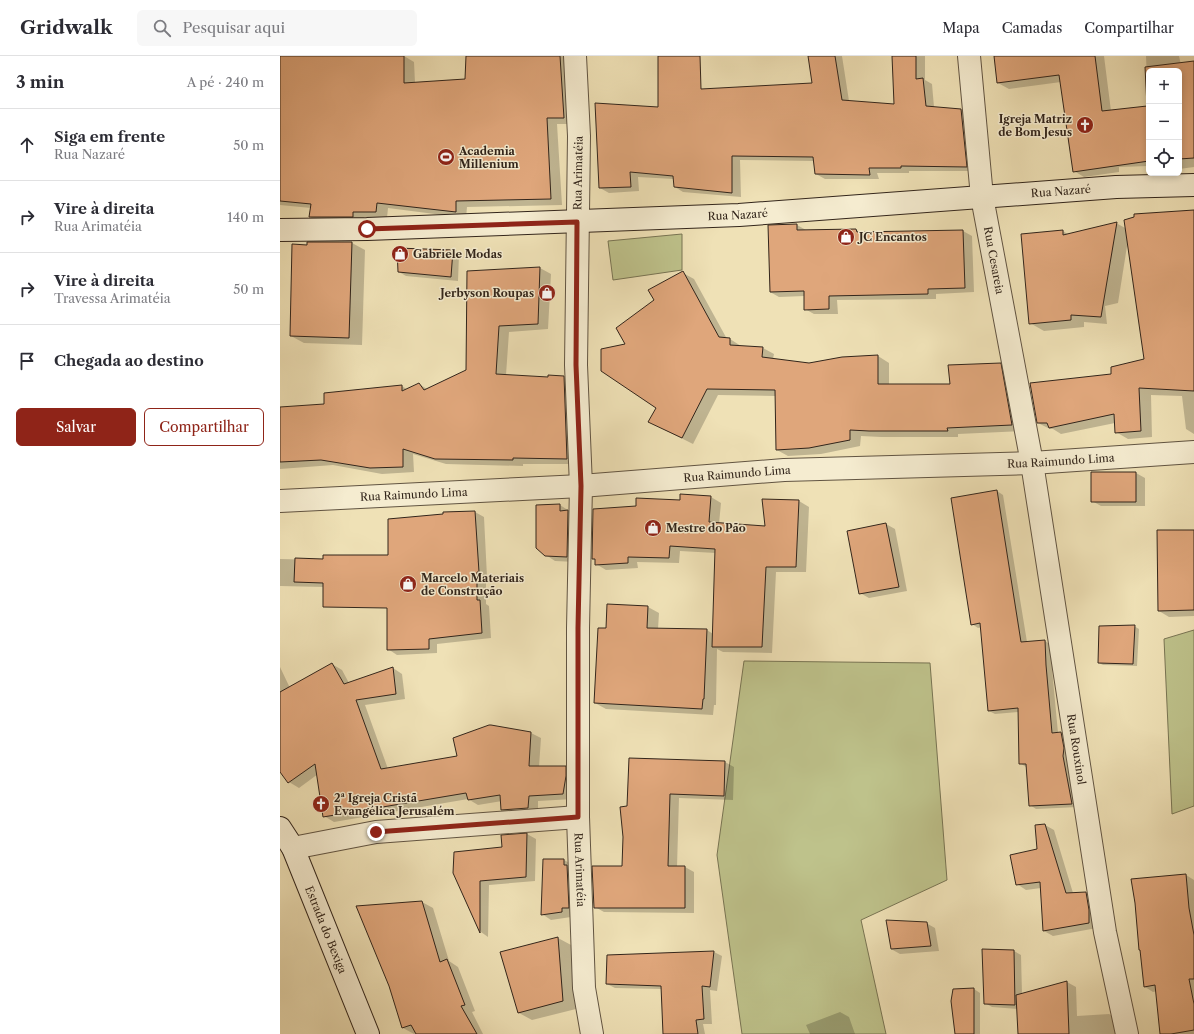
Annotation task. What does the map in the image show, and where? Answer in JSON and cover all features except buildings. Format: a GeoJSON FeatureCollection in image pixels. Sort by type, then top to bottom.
{"type":"FeatureCollection","features":[{"type":"Feature","properties":{"kind":"street","name":"Rua Arimatéia"},"geometry":{"type":"LineString","coordinates":[[575,56],[579,136],[576,365],[581,486],[578,628],[578,817],[584,988],[592,1034]]}},
{"type":"Feature","properties":{"kind":"street","name":"Rua Cesareia"},"geometry":{"type":"LineString","coordinates":[[969,56],[982,197],[1032,463]]}},
{"type":"Feature","properties":{"kind":"street","name":"Rua Nazaré"},"geometry":{"type":"LineString","coordinates":[[280,230],[375,229],[739,215],[1116,187],[1194,186]]}},
{"type":"Feature","properties":{"kind":"street","name":"Rua Raimundo Lima"},"geometry":{"type":"LineString","coordinates":[[280,500],[581,486],[784,470],[1032,463],[1194,452]]}},
{"type":"Feature","properties":{"kind":"street","name":"Rua Rouxinol"},"geometry":{"type":"LineString","coordinates":[[1032,463],[1105,932],[1128,1034]]}},
{"type":"Feature","properties":{"kind":"street"},"geometry":{"type":"LineString","coordinates":[[293,848],[376,832],[578,817]]}},
{"type":"Feature","properties":{"kind":"street","name":"Estrada do Bexiga"},"geometry":{"type":"LineString","coordinates":[[280,828],[293,848],[368,1034]]}},
{"type":"Feature","properties":{"kind":"green space"},"geometry":{"type":"Polygon","coordinates":[[[682,234],[682,270],[613,280],[608,241],[682,234]]]}},
{"type":"Feature","properties":{"kind":"green space"},"geometry":{"type":"Polygon","coordinates":[[[1194,630],[1194,806],[1172,814],[1164,639],[1194,630]]]}},
{"type":"Feature","properties":{"kind":"green space"},"geometry":{"type":"Polygon","coordinates":[[[744,661],[930,663],[947,880],[861,920],[886,1034],[742,1034],[717,855],[744,661]]]}},
{"type":"Feature","properties":{"kind":"place","name":"Igreja Matriz de Bom Jesus"},"geometry":{"type":"Point","coordinates":[1085,125]}},
{"type":"Feature","properties":{"kind":"place","name":"Academia Millenium"},"geometry":{"type":"Point","coordinates":[446,157]}},
{"type":"Feature","properties":{"kind":"place","name":"JC Encantos"},"geometry":{"type":"Point","coordinates":[846,237]}},
{"type":"Feature","properties":{"kind":"place","name":"Gabriele Modas"},"geometry":{"type":"Point","coordinates":[400,254]}},
{"type":"Feature","properties":{"kind":"place","name":"Jerbyson Roupas"},"geometry":{"type":"Point","coordinates":[547,293]}},
{"type":"Feature","properties":{"kind":"place","name":"Mestre do Pão"},"geometry":{"type":"Point","coordinates":[653,528]}},
{"type":"Feature","properties":{"kind":"place","name":"Marcelo Materiais de Construção"},"geometry":{"type":"Point","coordinates":[408,584]}},
{"type":"Feature","properties":{"kind":"place","name":"2ª Igreja Cristã Evangélica Jerusalém"},"geometry":{"type":"Point","coordinates":[321,804]}},
{"type":"Feature","properties":{"kind":"route"},"geometry":{"type":"LineString","coordinates":[[367,229],[577,222],[576,365],[581,486],[578,628],[578,817],[376,832]]}}]}
